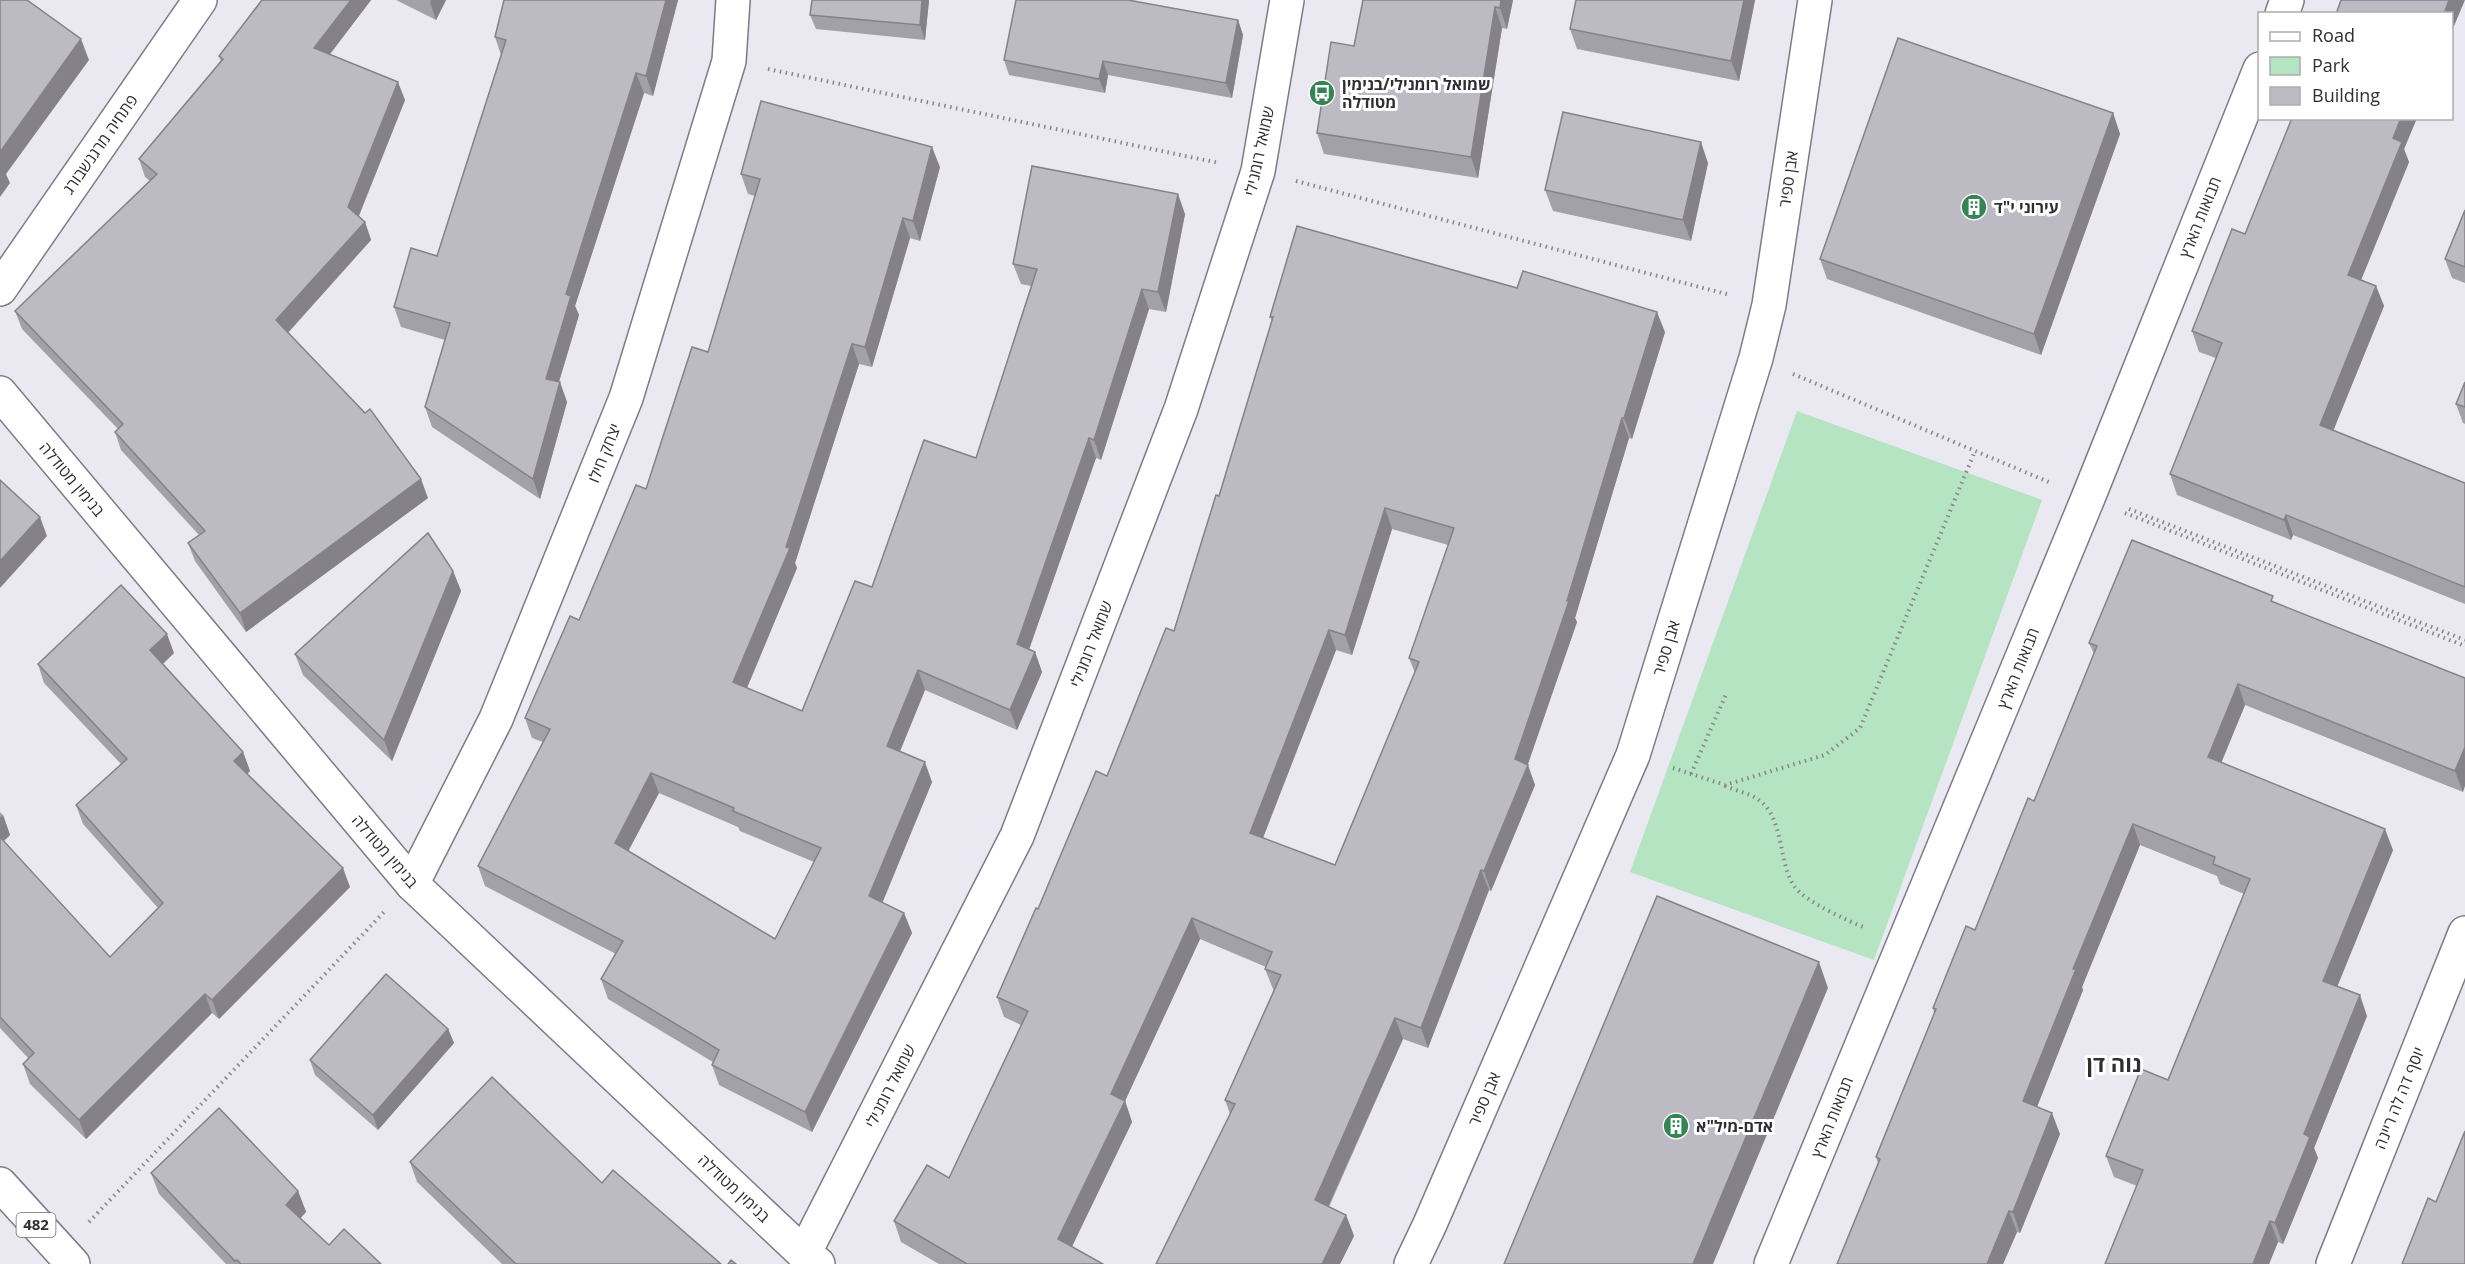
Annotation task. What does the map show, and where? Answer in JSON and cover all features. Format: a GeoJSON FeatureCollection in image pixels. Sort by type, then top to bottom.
{"type":"FeatureCollection","features":[{"type":"Feature","properties":{"kind":"street","name":"פתחיה מרגנשבורג"},"geometry":{"type":"LineString","coordinates":[[0,289],[200,0]]}},
{"type":"Feature","properties":{"kind":"street","name":"יצחק חילו"},"geometry":{"type":"LineString","coordinates":[[412,884],[496,719],[626,398],[729,61],[733,0]]}},
{"type":"Feature","properties":{"kind":"street","name":"שמואל רומנילי"},"geometry":{"type":"LineString","coordinates":[[811,1259],[1017,836],[1181,409],[1258,171],[1287,0]]}},
{"type":"Feature","properties":{"kind":"street","name":"אבן ספיר"},"geometry":{"type":"LineString","coordinates":[[1411,1264],[1633,755],[1756,358],[1769,305],[1815,0]]}},
{"type":"Feature","properties":{"kind":"street","name":"תבואות הארץ"},"geometry":{"type":"LineString","coordinates":[[1771,1264],[2088,498],[2258,72]]}},
{"type":"Feature","properties":{"kind":"street","name":"בנימין מטודלה"},"geometry":{"type":"LineString","coordinates":[[0,393],[412,884],[811,1259]]}},
{"type":"Feature","properties":{"kind":"street","name":"יוסף דה לה ריינה"},"geometry":{"type":"LineString","coordinates":[[2333,1264],[2465,933]]}},
{"type":"Feature","properties":{"kind":"street","name":"482"},"geometry":{"type":"LineString","coordinates":[[0,1184],[66,1258]]}},
{"type":"Feature","properties":{"kind":"path"},"geometry":{"type":"LineString","coordinates":[[1725,785],[1825,755],[1860,728],[1975,451]]}},
{"type":"Feature","properties":{"kind":"path"},"geometry":{"type":"LineString","coordinates":[[2088,498],[2108,501],[2465,640]]}},
{"type":"Feature","properties":{"kind":"path"},"geometry":{"type":"LineString","coordinates":[[1727,692],[1691,774],[1757,799],[1775,820],[1782,857],[1795,887],[1835,915],[1903,943]]}},
{"type":"Feature","properties":{"kind":"path"},"geometry":{"type":"LineString","coordinates":[[66,1258],[412,884]]}},
{"type":"Feature","properties":{"kind":"green space"},"geometry":{"type":"Polygon","coordinates":[[[1797,411],[2042,500],[1874,960],[1630,872],[1797,411]]]}},
{"type":"Feature","properties":{"kind":"building"},"geometry":{"type":"Polygon","coordinates":[[[0,0],[27,0],[81,39],[0,152],[0,0]]]}},
{"type":"Feature","properties":{"kind":"building"},"geometry":{"type":"Polygon","coordinates":[[[262,0],[351,0],[314,48],[398,82],[348,207],[365,222],[276,320],[365,413],[370,409],[421,479],[240,613],[188,543],[205,531],[115,432],[123,424],[15,311],[157,174],[139,159],[223,59],[219,56],[262,0]]]}},
{"type":"Feature","properties":{"kind":"building"},"geometry":{"type":"Polygon","coordinates":[[[504,0],[666,0],[646,76],[636,73],[566,294],[571,296],[546,379],[560,382],[533,479],[425,407],[450,323],[394,307],[411,248],[437,256],[506,40],[495,37],[504,0]]]}},
{"type":"Feature","properties":{"kind":"building"},"geometry":{"type":"Polygon","coordinates":[[[812,0],[922,0],[920,25],[810,15],[812,0]]]}},
{"type":"Feature","properties":{"kind":"building"},"geometry":{"type":"Polygon","coordinates":[[[1016,0],[1128,0],[1238,20],[1226,83],[1103,61],[1099,79],[1004,60],[1016,0]]]}},
{"type":"Feature","properties":{"kind":"building"},"geometry":{"type":"Polygon","coordinates":[[[1363,0],[1501,0],[1500,8],[1495,7],[1471,157],[1317,133],[1331,42],[1354,46],[1363,0]]]}},
{"type":"Feature","properties":{"kind":"building"},"geometry":{"type":"Polygon","coordinates":[[[1576,0],[1744,0],[1731,61],[1570,29],[1576,0]]]}},
{"type":"Feature","properties":{"kind":"building"},"geometry":{"type":"Polygon","coordinates":[[[2341,0],[2449,0],[2445,12],[2337,12],[2341,0]]]}},
{"type":"Feature","properties":{"kind":"building","name":"עירוני י\"ד"},"geometry":{"type":"Polygon","coordinates":[[[1898,38],[2113,113],[2034,334],[1820,259],[1898,38]]]}},
{"type":"Feature","properties":{"kind":"building"},"geometry":{"type":"Polygon","coordinates":[[[761,101],[932,147],[913,221],[903,218],[865,347],[852,344],[786,547],[790,548],[733,682],[802,711],[855,581],[872,587],[924,440],[976,458],[1037,269],[1013,264],[1032,166],[1178,194],[1158,292],[1142,289],[1094,440],[1089,438],[1017,644],[1035,652],[1010,710],[918,670],[887,746],[925,762],[869,896],[904,913],[805,1112],[712,1065],[719,1050],[601,979],[623,941],[478,866],[550,729],[525,718],[570,616],[579,620],[636,485],[646,489],[692,347],[708,352],[760,179],[741,174],[761,101]],[[651,773],[615,843],[775,939],[821,848],[733,811],[734,808],[651,773]]]}},
{"type":"Feature","properties":{"kind":"building"},"geometry":{"type":"Polygon","coordinates":[[[1563,112],[1701,142],[1683,220],[1545,190],[1563,112]]]}},
{"type":"Feature","properties":{"kind":"building"},"geometry":{"type":"Polygon","coordinates":[[[2291,120],[2400,120],[2393,138],[2402,142],[2348,275],[2376,286],[2320,425],[2465,483],[2465,587],[2286,515],[2284,520],[2170,474],[2222,343],[2192,331],[2232,229],[2245,234],[2291,120]]]}},
{"type":"Feature","properties":{"kind":"building"},"geometry":{"type":"Polygon","coordinates":[[[2465,210],[2465,267],[2445,259],[2465,210]]]}},
{"type":"Feature","properties":{"kind":"building"},"geometry":{"type":"Polygon","coordinates":[[[1297,226],[1517,288],[1523,271],[1657,312],[1624,418],[1622,418],[1567,601],[1569,601],[1515,759],[1528,765],[1484,871],[1481,870],[1421,1028],[1395,1018],[1315,1200],[1346,1215],[1322,1264],[1156,1264],[1235,1104],[1225,1100],[1281,975],[1265,969],[1272,952],[1192,918],[1111,1094],[1125,1101],[1058,1239],[1103,1264],[967,1264],[894,1221],[927,1165],[949,1178],[1028,1011],[997,997],[1036,908],[1038,909],[1096,771],[1107,776],[1166,628],[1174,631],[1216,495],[1219,496],[1273,317],[1270,317],[1297,226]],[[1385,508],[1345,635],[1329,630],[1250,833],[1335,865],[1419,662],[1409,658],[1454,528],[1385,508]]]}},
{"type":"Feature","properties":{"kind":"building"},"geometry":{"type":"Polygon","coordinates":[[[2465,382],[2465,407],[2456,404],[2465,382]]]}},
{"type":"Feature","properties":{"kind":"building"},"geometry":{"type":"Polygon","coordinates":[[[0,480],[40,517],[0,561],[0,480]]]}},
{"type":"Feature","properties":{"kind":"building"},"geometry":{"type":"Polygon","coordinates":[[[428,533],[453,571],[384,740],[295,654],[428,533]]]}},
{"type":"Feature","properties":{"kind":"building"},"geometry":{"type":"Polygon","coordinates":[[[2132,540],[2273,596],[2271,601],[2465,678],[2465,747],[2455,771],[2238,684],[2208,757],[2385,829],[2323,981],[2360,995],[2304,1134],[2310,1137],[2275,1223],[2270,1221],[2253,1264],[2105,1264],[2143,1170],[2106,1156],[2141,1069],[2168,1080],[2250,879],[2213,864],[2215,857],[2133,824],[2073,969],[2076,969],[2023,1101],[2052,1113],[2013,1212],[2009,1211],[1987,1264],[1837,1264],[1880,1159],[1876,1157],[1936,1009],[1933,1008],[1966,926],[1975,930],[2028,798],[2034,801],[2097,646],[2089,643],[2132,540]]]}},
{"type":"Feature","properties":{"kind":"building"},"geometry":{"type":"Polygon","coordinates":[[[121,585],[167,634],[150,650],[243,752],[234,761],[343,868],[212,1000],[205,994],[79,1120],[23,1064],[34,1053],[0,1017],[0,837],[110,957],[163,903],[76,805],[127,759],[38,664],[121,585]]]}},
{"type":"Feature","properties":{"kind":"building","name":"אדם-מיל\"א"},"geometry":{"type":"Polygon","coordinates":[[[1657,896],[1819,962],[1693,1264],[1504,1264],[1657,896]]]}},
{"type":"Feature","properties":{"kind":"building"},"geometry":{"type":"Polygon","coordinates":[[[386,974],[448,1029],[373,1115],[310,1060],[386,974]]]}},
{"type":"Feature","properties":{"kind":"building"},"geometry":{"type":"Polygon","coordinates":[[[492,1077],[602,1183],[613,1170],[721,1264],[516,1264],[410,1162],[492,1077]]]}},
{"type":"Feature","properties":{"kind":"building"},"geometry":{"type":"Polygon","coordinates":[[[219,1108],[298,1191],[286,1205],[329,1245],[344,1229],[381,1264],[241,1264],[235,1261],[151,1173],[219,1108]]]}},
{"type":"Feature","properties":{"kind":"building"},"geometry":{"type":"Polygon","coordinates":[[[2465,1131],[2465,1264],[2402,1264],[2428,1198],[2436,1202],[2465,1131]]]}},
{"type":"Feature","properties":{"kind":"place","name":"שמואל רומנילי/בנימין מטודלה"},"geometry":{"type":"Point","coordinates":[1322,93]}},
{"type":"Feature","properties":{"kind":"place","name":"עירוני י\"ד"},"geometry":{"type":"Point","coordinates":[1974,207]}},
{"type":"Feature","properties":{"kind":"place","name":"אדם-מיל\"א"},"geometry":{"type":"Point","coordinates":[1676,1126]}},
{"type":"Feature","properties":{"kind":"district","name":"נוה דן"},"geometry":{"type":"Point","coordinates":[2114,1064]}}]}
